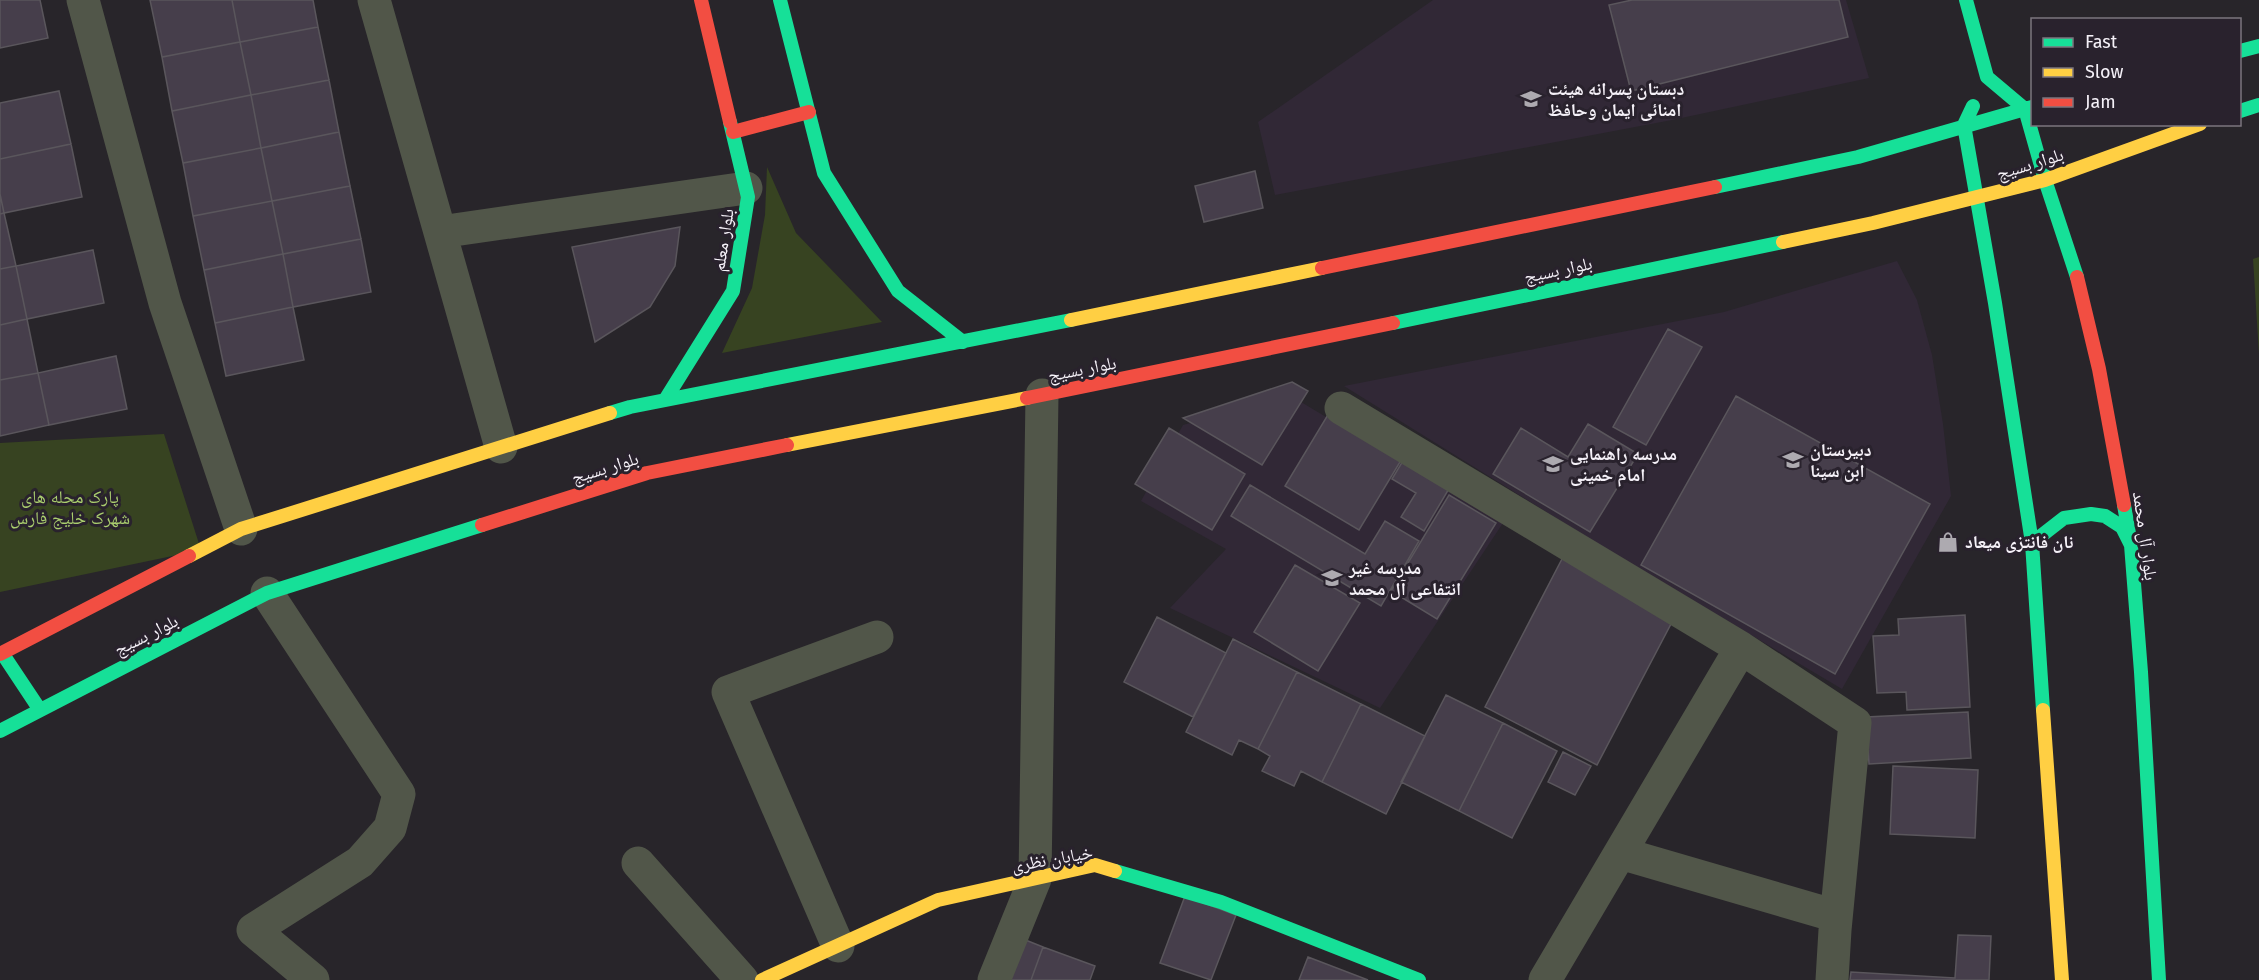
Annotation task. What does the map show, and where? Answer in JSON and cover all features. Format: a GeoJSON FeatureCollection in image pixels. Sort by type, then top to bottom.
{"type":"FeatureCollection","features":[{"type":"Feature","properties":{"kind":"main road","name":"بلوار معلم"},"geometry":{"type":"LineString","coordinates":[[665,400],[733,291],[748,198],[701,0]]}},
{"type":"Feature","properties":{"kind":"main road"},"geometry":{"type":"LineString","coordinates":[[780,0],[824,173],[898,291],[963,342]]}},
{"type":"Feature","properties":{"kind":"main road"},"geometry":{"type":"LineString","coordinates":[[1966,0],[1982,87],[1964,124],[1995,303],[2032,543],[2062,980]]}},
{"type":"Feature","properties":{"kind":"main road"},"geometry":{"type":"LineString","coordinates":[[2241,51],[2259,46]]}},
{"type":"Feature","properties":{"kind":"main road"},"geometry":{"type":"LineString","coordinates":[[1982,87],[2029,108]]}},
{"type":"Feature","properties":{"kind":"main road"},"geometry":{"type":"LineString","coordinates":[[2241,111],[2259,105]]}},
{"type":"Feature","properties":{"kind":"main road"},"geometry":{"type":"LineString","coordinates":[[40,710],[1,653],[241,529],[630,407],[963,342],[1858,157],[1964,124],[2029,108]]}},
{"type":"Feature","properties":{"kind":"main road"},"geometry":{"type":"LineString","coordinates":[[733,132],[809,112]]}},
{"type":"Feature","properties":{"kind":"main road","name":"بلوار آل محمد"},"geometry":{"type":"LineString","coordinates":[[2033,126],[2045,180],[2080,286],[2099,369],[2130,545],[2141,672],[2159,980]]}},
{"type":"Feature","properties":{"kind":"main road","name":"بلوار بسیج"},"geometry":{"type":"LineString","coordinates":[[0,731],[267,592],[647,473],[1042,395],[1873,223],[2045,180],[2194,126]]}},
{"type":"Feature","properties":{"kind":"main road"},"geometry":{"type":"LineString","coordinates":[[2032,543],[2064,518],[2091,513],[2105,516],[2122,527],[2130,545]]}},
{"type":"Feature","properties":{"kind":"main road","name":"خیابان نظری"},"geometry":{"type":"LineString","coordinates":[[762,980],[938,900],[1095,865],[1221,902],[1419,980]]}},
{"type":"Feature","properties":{"kind":"street"},"geometry":{"type":"LineString","coordinates":[[83,0],[165,303],[241,529]]}},
{"type":"Feature","properties":{"kind":"street"},"geometry":{"type":"LineString","coordinates":[[374,0],[501,447]]}},
{"type":"Feature","properties":{"kind":"street"},"geometry":{"type":"LineString","coordinates":[[440,232],[746,188]]}},
{"type":"Feature","properties":{"kind":"street"},"geometry":{"type":"LineString","coordinates":[[994,980],[1035,879],[1042,395]]}},
{"type":"Feature","properties":{"kind":"street"},"geometry":{"type":"LineString","coordinates":[[1341,408],[1741,648],[1855,723],[1832,980]]}},
{"type":"Feature","properties":{"kind":"street"},"geometry":{"type":"LineString","coordinates":[[267,592],[399,794],[390,828],[360,862],[253,930],[313,980]]}},
{"type":"Feature","properties":{"kind":"street"},"geometry":{"type":"LineString","coordinates":[[838,946],[728,692],[877,637]]}},
{"type":"Feature","properties":{"kind":"street"},"geometry":{"type":"LineString","coordinates":[[1545,980],[1741,648]]}},
{"type":"Feature","properties":{"kind":"street"},"geometry":{"type":"LineString","coordinates":[[1620,853],[1836,916]]}},
{"type":"Feature","properties":{"kind":"street"},"geometry":{"type":"LineString","coordinates":[[638,863],[742,980]]}},
{"type":"Feature","properties":{"kind":"shaded area","name":"دبستان پسرانه هیئت امنائی ایمان وحافظ"},"geometry":{"type":"Polygon","coordinates":[[[1433,0],[1846,0],[1869,78],[1672,120],[1275,195],[1258,122],[1433,0]]]}},
{"type":"Feature","properties":{"kind":"shaded area","name":"دبیرستان ابن سینا"},"geometry":{"type":"Polygon","coordinates":[[[1897,261],[1917,300],[1932,355],[1951,496],[1842,689],[1593,541],[1344,386],[1724,312],[1897,261]]]}},
{"type":"Feature","properties":{"kind":"shaded area","name":"مدرسه غیر انتفاعی آل محمد"},"geometry":{"type":"Polygon","coordinates":[[[1291,396],[1503,523],[1380,708],[1170,608],[1226,549],[1141,501],[1183,425],[1291,396]]]}},
{"type":"Feature","properties":{"kind":"green space"},"geometry":{"type":"Polygon","coordinates":[[[767,167],[796,233],[882,322],[722,353],[752,288],[765,215],[767,167]]]}},
{"type":"Feature","properties":{"kind":"green space"},"geometry":{"type":"Polygon","coordinates":[[[2259,257],[2259,354],[2253,259],[2259,257]]]}},
{"type":"Feature","properties":{"kind":"green space","name":"پارک محله های شهرک خلیج فارس"},"geometry":{"type":"Polygon","coordinates":[[[164,434],[201,550],[0,592],[0,443],[164,434]]]}},
{"type":"Feature","properties":{"kind":"building"},"geometry":{"type":"Polygon","coordinates":[[[0,0],[40,0],[48,38],[0,48],[0,0]]]}},
{"type":"Feature","properties":{"kind":"building"},"geometry":{"type":"Polygon","coordinates":[[[150,0],[232,0],[240,42],[162,57],[150,0]]]}},
{"type":"Feature","properties":{"kind":"building"},"geometry":{"type":"Polygon","coordinates":[[[232,0],[313,0],[318,27],[240,42],[232,0]]]}},
{"type":"Feature","properties":{"kind":"building"},"geometry":{"type":"Polygon","coordinates":[[[1632,0],[1839,0],[1848,37],[1631,91],[1609,5],[1632,0]]]}},
{"type":"Feature","properties":{"kind":"building"},"geometry":{"type":"Polygon","coordinates":[[[318,27],[329,80],[251,95],[240,42],[318,27]]]}},
{"type":"Feature","properties":{"kind":"building"},"geometry":{"type":"Polygon","coordinates":[[[240,42],[251,95],[172,111],[162,57],[240,42]]]}},
{"type":"Feature","properties":{"kind":"building"},"geometry":{"type":"Polygon","coordinates":[[[329,80],[339,132],[261,148],[251,95],[329,80]]]}},
{"type":"Feature","properties":{"kind":"building"},"geometry":{"type":"Polygon","coordinates":[[[59,91],[71,144],[0,159],[0,103],[59,91]]]}},
{"type":"Feature","properties":{"kind":"building"},"geometry":{"type":"Polygon","coordinates":[[[251,95],[261,148],[183,163],[172,111],[251,95]]]}},
{"type":"Feature","properties":{"kind":"building"},"geometry":{"type":"Polygon","coordinates":[[[339,132],[350,186],[272,201],[261,148],[339,132]]]}},
{"type":"Feature","properties":{"kind":"building"},"geometry":{"type":"Polygon","coordinates":[[[71,144],[82,197],[4,213],[0,194],[0,159],[71,144]]]}},
{"type":"Feature","properties":{"kind":"building"},"geometry":{"type":"Polygon","coordinates":[[[261,148],[272,201],[193,216],[183,163],[261,148]]]}},
{"type":"Feature","properties":{"kind":"building"},"geometry":{"type":"Polygon","coordinates":[[[1255,171],[1263,208],[1204,222],[1195,186],[1255,171]]]}},
{"type":"Feature","properties":{"kind":"building"},"geometry":{"type":"Polygon","coordinates":[[[350,186],[361,239],[283,254],[272,201],[350,186]]]}},
{"type":"Feature","properties":{"kind":"building"},"geometry":{"type":"Polygon","coordinates":[[[0,194],[4,213],[0,214],[0,194]]]}},
{"type":"Feature","properties":{"kind":"building"},"geometry":{"type":"Polygon","coordinates":[[[272,201],[283,254],[204,270],[193,216],[272,201]]]}},
{"type":"Feature","properties":{"kind":"building"},"geometry":{"type":"Polygon","coordinates":[[[4,213],[16,266],[0,269],[0,214],[4,213]]]}},
{"type":"Feature","properties":{"kind":"building"},"geometry":{"type":"Polygon","coordinates":[[[680,227],[675,266],[650,307],[595,342],[572,247],[680,227]]]}},
{"type":"Feature","properties":{"kind":"building"},"geometry":{"type":"Polygon","coordinates":[[[361,239],[371,292],[293,307],[283,254],[361,239]]]}},
{"type":"Feature","properties":{"kind":"building"},"geometry":{"type":"Polygon","coordinates":[[[93,250],[104,303],[27,319],[16,266],[93,250]]]}},
{"type":"Feature","properties":{"kind":"building"},"geometry":{"type":"Polygon","coordinates":[[[283,254],[293,307],[215,323],[204,270],[283,254]]]}},
{"type":"Feature","properties":{"kind":"building"},"geometry":{"type":"Polygon","coordinates":[[[16,266],[27,319],[0,325],[0,269],[16,266]]]}},
{"type":"Feature","properties":{"kind":"building"},"geometry":{"type":"Polygon","coordinates":[[[293,307],[304,360],[226,376],[215,323],[293,307]]]}},
{"type":"Feature","properties":{"kind":"building"},"geometry":{"type":"Polygon","coordinates":[[[27,319],[38,373],[0,380],[0,325],[27,319]]]}},
{"type":"Feature","properties":{"kind":"building"},"geometry":{"type":"Polygon","coordinates":[[[1668,329],[1702,347],[1646,445],[1613,427],[1668,329]]]}},
{"type":"Feature","properties":{"kind":"building"},"geometry":{"type":"Polygon","coordinates":[[[116,356],[127,409],[49,425],[38,373],[116,356]]]}},
{"type":"Feature","properties":{"kind":"building"},"geometry":{"type":"Polygon","coordinates":[[[38,373],[49,425],[0,436],[0,380],[38,373]]]}},
{"type":"Feature","properties":{"kind":"building"},"geometry":{"type":"Polygon","coordinates":[[[1292,382],[1308,391],[1262,465],[1183,418],[1292,382]]]}},
{"type":"Feature","properties":{"kind":"building"},"geometry":{"type":"Polygon","coordinates":[[[1736,396],[1930,504],[1835,674],[1641,565],[1736,396]]]}},
{"type":"Feature","properties":{"kind":"building"},"geometry":{"type":"Polygon","coordinates":[[[1332,408],[1406,452],[1359,530],[1285,486],[1332,408]]]}},
{"type":"Feature","properties":{"kind":"building"},"geometry":{"type":"Polygon","coordinates":[[[1588,424],[1638,454],[1590,532],[1493,474],[1521,428],[1568,457],[1588,424]]]}},
{"type":"Feature","properties":{"kind":"building"},"geometry":{"type":"Polygon","coordinates":[[[1169,428],[1245,474],[1212,530],[1135,484],[1169,428]]]}},
{"type":"Feature","properties":{"kind":"building"},"geometry":{"type":"Polygon","coordinates":[[[1404,459],[1450,487],[1424,531],[1401,517],[1416,493],[1392,479],[1404,459]]]}},
{"type":"Feature","properties":{"kind":"building"},"geometry":{"type":"Polygon","coordinates":[[[1250,485],[1365,554],[1385,521],[1419,541],[1381,606],[1231,516],[1250,485]]]}},
{"type":"Feature","properties":{"kind":"building"},"geometry":{"type":"Polygon","coordinates":[[[1449,495],[1496,523],[1437,619],[1391,591],[1449,495]]]}},
{"type":"Feature","properties":{"kind":"building"},"geometry":{"type":"Polygon","coordinates":[[[1563,557],[1672,622],[1597,765],[1485,707],[1563,557]]]}},
{"type":"Feature","properties":{"kind":"building"},"geometry":{"type":"Polygon","coordinates":[[[1295,565],[1360,603],[1318,671],[1254,632],[1295,565]]]}},
{"type":"Feature","properties":{"kind":"building"},"geometry":{"type":"Polygon","coordinates":[[[1965,615],[1970,707],[1907,710],[1906,692],[1877,693],[1873,636],[1899,635],[1898,619],[1965,615]]]}},
{"type":"Feature","properties":{"kind":"building"},"geometry":{"type":"Polygon","coordinates":[[[1157,617],[1226,653],[1193,717],[1124,682],[1157,617]]]}},
{"type":"Feature","properties":{"kind":"building"},"geometry":{"type":"Polygon","coordinates":[[[1233,639],[1297,672],[1258,749],[1239,740],[1232,755],[1186,732],[1233,639]]]}},
{"type":"Feature","properties":{"kind":"building"},"geometry":{"type":"Polygon","coordinates":[[[1297,672],[1361,704],[1322,782],[1301,771],[1294,786],[1262,771],[1270,756],[1258,749],[1297,672]]]}},
{"type":"Feature","properties":{"kind":"building"},"geometry":{"type":"Polygon","coordinates":[[[1446,695],[1503,723],[1459,811],[1401,782],[1446,695]]]}},
{"type":"Feature","properties":{"kind":"building"},"geometry":{"type":"Polygon","coordinates":[[[1361,704],[1425,736],[1386,814],[1322,782],[1361,704]]]}},
{"type":"Feature","properties":{"kind":"building"},"geometry":{"type":"Polygon","coordinates":[[[1968,712],[1971,758],[1869,764],[1866,717],[1968,712]]]}},
{"type":"Feature","properties":{"kind":"building"},"geometry":{"type":"Polygon","coordinates":[[[1503,723],[1557,751],[1512,838],[1459,811],[1503,723]]]}},
{"type":"Feature","properties":{"kind":"building"},"geometry":{"type":"Polygon","coordinates":[[[1563,752],[1591,766],[1575,795],[1548,782],[1563,752]]]}},
{"type":"Feature","properties":{"kind":"building"},"geometry":{"type":"Polygon","coordinates":[[[1893,766],[1978,770],[1975,838],[1890,834],[1893,766]]]}},
{"type":"Feature","properties":{"kind":"building"},"geometry":{"type":"Polygon","coordinates":[[[1185,896],[1236,915],[1211,980],[1160,963],[1185,896]]]}},
{"type":"Feature","properties":{"kind":"building"},"geometry":{"type":"Polygon","coordinates":[[[1958,935],[1991,936],[1989,980],[1850,980],[1851,972],[1955,978],[1958,935]]]}},
{"type":"Feature","properties":{"kind":"building"},"geometry":{"type":"Polygon","coordinates":[[[1018,937],[1043,947],[1031,980],[1001,980],[1018,937]]]}},
{"type":"Feature","properties":{"kind":"building"},"geometry":{"type":"Polygon","coordinates":[[[1043,947],[1095,966],[1090,980],[1031,980],[1043,947]]]}},
{"type":"Feature","properties":{"kind":"building"},"geometry":{"type":"Polygon","coordinates":[[[1308,957],[1368,980],[1299,980],[1308,957]]]}},
{"type":"Feature","properties":{"kind":"traffic: fast"},"geometry":{"type":"LineString","coordinates":[[780,0],[824,173],[898,291],[963,342]]}},
{"type":"Feature","properties":{"kind":"traffic: fast"},"geometry":{"type":"LineString","coordinates":[[1966,0],[1987,77],[2025,109],[2045,180],[2077,277]]}},
{"type":"Feature","properties":{"kind":"traffic: fast"},"geometry":{"type":"LineString","coordinates":[[2241,51],[2259,46]]}},
{"type":"Feature","properties":{"kind":"traffic: fast"},"geometry":{"type":"LineString","coordinates":[[2241,111],[2259,105]]}},
{"type":"Feature","properties":{"kind":"traffic: fast"},"geometry":{"type":"LineString","coordinates":[[1973,106],[1964,125],[1995,303],[2032,543],[2043,710]]}},
{"type":"Feature","properties":{"kind":"traffic: fast"},"geometry":{"type":"LineString","coordinates":[[1715,187],[1858,157],[2031,107]]}},
{"type":"Feature","properties":{"kind":"traffic: fast"},"geometry":{"type":"LineString","coordinates":[[665,400],[733,291],[748,197],[730,122]]}},
{"type":"Feature","properties":{"kind":"traffic: fast"},"geometry":{"type":"LineString","coordinates":[[1393,323],[1783,242]]}},
{"type":"Feature","properties":{"kind":"traffic: fast"},"geometry":{"type":"LineString","coordinates":[[610,413],[630,407],[1071,320]]}},
{"type":"Feature","properties":{"kind":"traffic: fast"},"geometry":{"type":"LineString","coordinates":[[2124,505],[2131,545],[2141,672],[2159,980]]}},
{"type":"Feature","properties":{"kind":"traffic: fast"},"geometry":{"type":"LineString","coordinates":[[2032,543],[2064,518],[2091,514],[2105,516],[2122,527],[2131,545]]}},
{"type":"Feature","properties":{"kind":"traffic: fast"},"geometry":{"type":"LineString","coordinates":[[0,731],[267,593],[482,525]]}},
{"type":"Feature","properties":{"kind":"traffic: fast"},"geometry":{"type":"LineString","coordinates":[[2,653],[40,710]]}},
{"type":"Feature","properties":{"kind":"traffic: fast"},"geometry":{"type":"LineString","coordinates":[[1115,871],[1221,902],[1419,980]]}},
{"type":"Feature","properties":{"kind":"traffic: slow"},"geometry":{"type":"LineString","coordinates":[[1783,242],[1873,223],[2045,180],[2194,126]]}},
{"type":"Feature","properties":{"kind":"traffic: slow"},"geometry":{"type":"LineString","coordinates":[[1071,320],[1322,268]]}},
{"type":"Feature","properties":{"kind":"traffic: slow"},"geometry":{"type":"LineString","coordinates":[[787,445],[1027,398]]}},
{"type":"Feature","properties":{"kind":"traffic: slow"},"geometry":{"type":"LineString","coordinates":[[189,556],[241,529],[610,413]]}},
{"type":"Feature","properties":{"kind":"traffic: slow"},"geometry":{"type":"LineString","coordinates":[[2043,710],[2062,980]]}},
{"type":"Feature","properties":{"kind":"traffic: slow"},"geometry":{"type":"LineString","coordinates":[[762,980],[938,900],[1095,865],[1115,871]]}},
{"type":"Feature","properties":{"kind":"traffic: jam"},"geometry":{"type":"LineString","coordinates":[[701,0],[730,122]]}},
{"type":"Feature","properties":{"kind":"traffic: jam"},"geometry":{"type":"LineString","coordinates":[[733,132],[809,112]]}},
{"type":"Feature","properties":{"kind":"traffic: jam"},"geometry":{"type":"LineString","coordinates":[[1322,268],[1715,187]]}},
{"type":"Feature","properties":{"kind":"traffic: jam"},"geometry":{"type":"LineString","coordinates":[[2077,277],[2099,369],[2124,505]]}},
{"type":"Feature","properties":{"kind":"traffic: jam"},"geometry":{"type":"LineString","coordinates":[[1027,398],[1393,323]]}},
{"type":"Feature","properties":{"kind":"traffic: jam"},"geometry":{"type":"LineString","coordinates":[[482,525],[647,473],[787,445]]}},
{"type":"Feature","properties":{"kind":"traffic: jam"},"geometry":{"type":"LineString","coordinates":[[0,654],[189,556]]}},
{"type":"Feature","properties":{"kind":"place","name":"دبستان پسرانه هیئت امنائی ایمان وحافظ"},"geometry":{"type":"Point","coordinates":[1531,99]}},
{"type":"Feature","properties":{"kind":"place","name":"دبیرستان ابن سینا"},"geometry":{"type":"Point","coordinates":[1793,460]}},
{"type":"Feature","properties":{"kind":"place","name":"مدرسه راهنمایی امام خمینی"},"geometry":{"type":"Point","coordinates":[1553,464]}},
{"type":"Feature","properties":{"kind":"place","name":"نان فانتزی میعاد"},"geometry":{"type":"Point","coordinates":[1948,542]}},
{"type":"Feature","properties":{"kind":"place","name":"مدرسه غیر انتفاعی آل محمد"},"geometry":{"type":"Point","coordinates":[1332,578]}}]}
